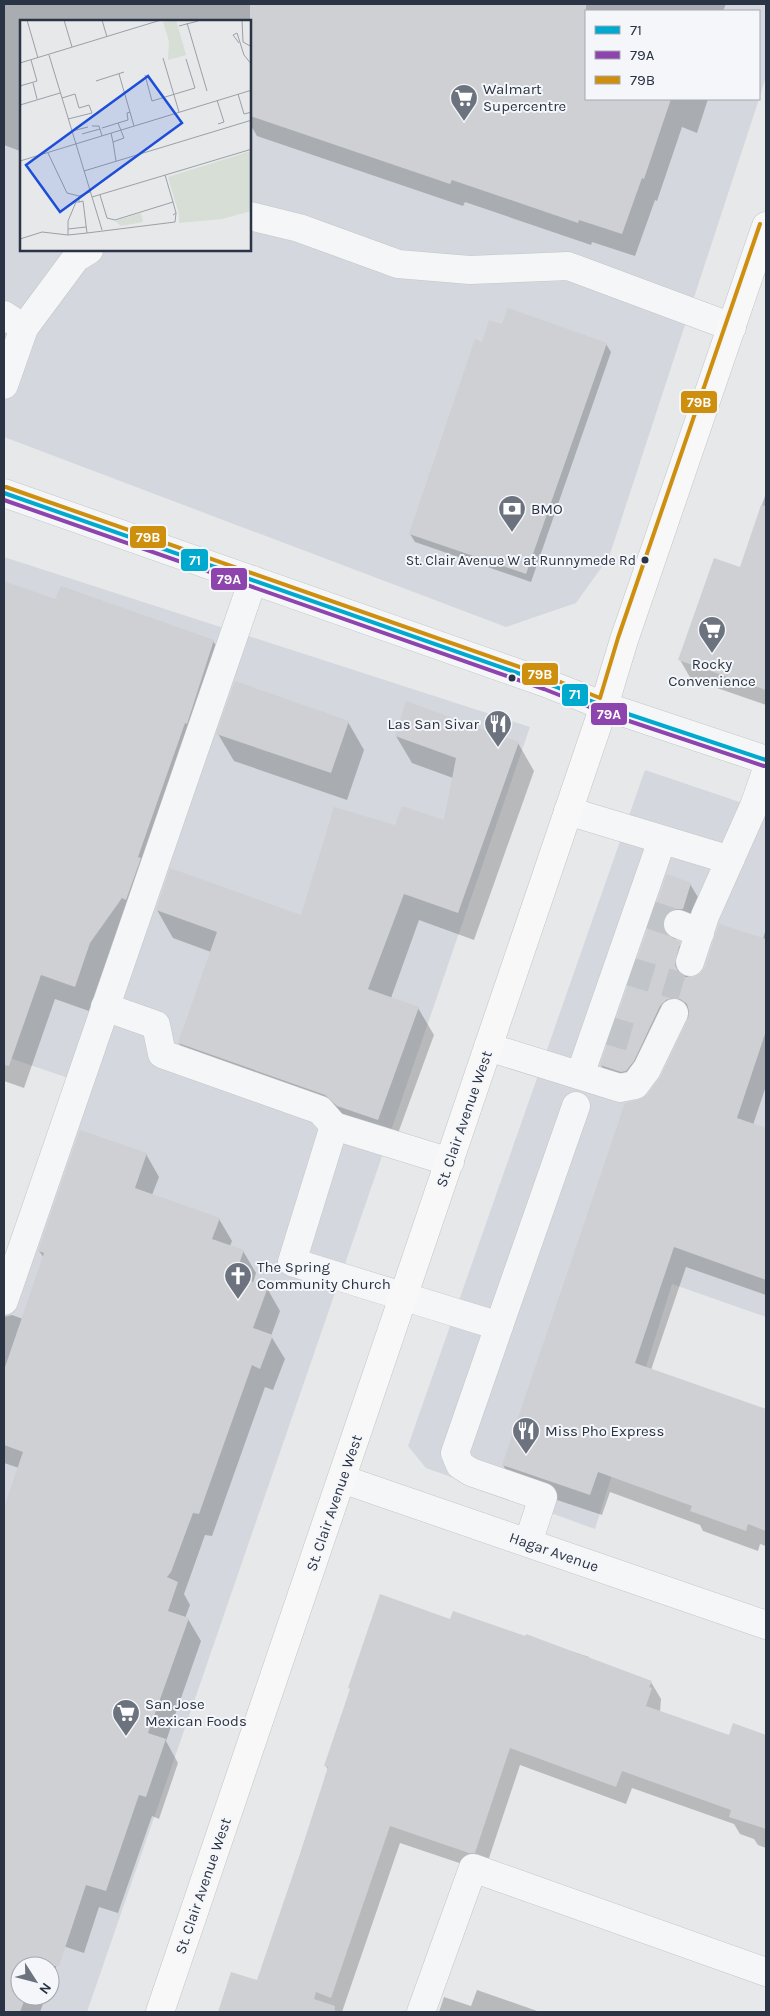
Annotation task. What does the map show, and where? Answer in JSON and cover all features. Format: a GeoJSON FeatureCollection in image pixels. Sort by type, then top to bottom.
{"type":"FeatureCollection","features":[{"type":"Feature","properties":{"kind":"main road","name":"St. Clair Avenue West"},"geometry":{"type":"LineString","coordinates":[[160,2012],[450,1162],[604,706],[624,640],[766,226]]}},
{"type":"Feature","properties":{"kind":"street"},"geometry":{"type":"LineString","coordinates":[[251,216],[299,228],[398,264],[470,270],[568,266],[732,327]]}},
{"type":"Feature","properties":{"kind":"street"},"geometry":{"type":"LineString","coordinates":[[4,385],[14,322],[76,258],[87,251]]}},
{"type":"Feature","properties":{"kind":"street"},"geometry":{"type":"LineString","coordinates":[[4,493],[546,683],[604,706],[766,760]]}},
{"type":"Feature","properties":{"kind":"street"},"geometry":{"type":"LineString","coordinates":[[4,1302],[253,580]]}},
{"type":"Feature","properties":{"kind":"street"},"geometry":{"type":"LineString","coordinates":[[690,962],[689,928],[705,916],[754,806],[766,772]]}},
{"type":"Feature","properties":{"kind":"street"},"geometry":{"type":"LineString","coordinates":[[568,811],[730,860]]}},
{"type":"Feature","properties":{"kind":"street"},"geometry":{"type":"LineString","coordinates":[[580,1075],[600,1028],[621,969],[662,840]]}},
{"type":"Feature","properties":{"kind":"street"},"geometry":{"type":"LineString","coordinates":[[105,1007],[156,1025],[162,1054],[320,1110],[334,1126],[450,1162]]}},
{"type":"Feature","properties":{"kind":"street"},"geometry":{"type":"LineString","coordinates":[[488,1048],[620,1088],[635,1085],[647,1069],[649,1041],[674,1013]]}},
{"type":"Feature","properties":{"kind":"street"},"geometry":{"type":"LineString","coordinates":[[528,1543],[543,1497],[471,1472],[460,1465],[455,1452],[576,1106]]}},
{"type":"Feature","properties":{"kind":"street"},"geometry":{"type":"LineString","coordinates":[[334,1126],[292,1262],[499,1326]]}},
{"type":"Feature","properties":{"kind":"street","name":"Hagar Avenue"},"geometry":{"type":"LineString","coordinates":[[342,1479],[766,1625]]}},
{"type":"Feature","properties":{"kind":"street"},"geometry":{"type":"LineString","coordinates":[[421,2012],[473,1868],[766,1972]]}},
{"type":"Feature","properties":{"kind":"shaded area"},"geometry":{"type":"Polygon","coordinates":[[[4,4],[766,4],[766,76],[760,96],[760,10],[585,10],[585,100],[759,100],[609,557],[576,603],[506,627],[4,437],[4,4]]]}},
{"type":"Feature","properties":{"kind":"shaded area"},"geometry":{"type":"Polygon","coordinates":[[[4,557],[530,727],[87,2012],[4,2012],[4,1296],[77,1081],[4,1056],[4,557]]]}},
{"type":"Feature","properties":{"kind":"shaded area"},"geometry":{"type":"Polygon","coordinates":[[[645,770],[766,811],[766,1317],[672,1284],[595,1529],[426,1468],[408,1446],[645,770]]]}},
{"type":"Feature","properties":{"kind":"building","name":"Walmart Supercentre"},"geometry":{"type":"Polygon","coordinates":[[[250,4],[586,4],[585,100],[671,100],[644,179],[642,178],[622,234],[579,220],[578,223],[452,180],[450,184],[251,116],[250,4]]]}},
{"type":"Feature","properties":{"kind":"building"},"geometry":{"type":"Polygon","coordinates":[[[508,308],[607,343],[526,574],[409,534],[475,339],[482,342],[489,320],[502,324],[508,308]]]}},
{"type":"Feature","properties":{"kind":"building"},"geometry":{"type":"Polygon","coordinates":[[[761,505],[766,506],[766,690],[678,660],[714,558],[740,567],[761,505]]]}},
{"type":"Feature","properties":{"kind":"building"},"geometry":{"type":"Polygon","coordinates":[[[4,581],[55,599],[61,586],[214,640],[187,724],[185,723],[138,857],[141,858],[126,900],[122,898],[90,943],[75,987],[41,975],[9,1066],[4,1065],[4,581]]]}},
{"type":"Feature","properties":{"kind":"building"},"geometry":{"type":"Polygon","coordinates":[[[235,681],[349,721],[331,773],[216,734],[235,681]]]}},
{"type":"Feature","properties":{"kind":"building"},"geometry":{"type":"Polygon","coordinates":[[[406,701],[519,742],[458,913],[404,894],[368,989],[419,1007],[378,1120],[337,1106],[325,1095],[178,1043],[217,932],[156,910],[170,868],[301,915],[334,807],[395,825],[402,806],[444,820],[456,758],[395,736],[406,701]]]}},
{"type":"Feature","properties":{"kind":"building"},"geometry":{"type":"Polygon","coordinates":[[[667,874],[691,883],[683,909],[669,911],[663,919],[665,933],[680,942],[675,965],[679,973],[685,977],[693,977],[701,973],[705,967],[719,924],[766,939],[766,1031],[737,1118],[766,1128],[766,1280],[674,1247],[635,1363],[766,1409],[766,1531],[748,1524],[746,1531],[690,1511],[692,1506],[598,1472],[590,1495],[502,1465],[625,1103],[638,1100],[648,1094],[661,1076],[688,1019],[689,1011],[687,1004],[680,999],[672,998],[666,1000],[660,1006],[634,1061],[626,1071],[621,1072],[600,1065],[667,874]]]}},
{"type":"Feature","properties":{"kind":"building"},"geometry":{"type":"Polygon","coordinates":[[[80,1130],[147,1153],[135,1188],[220,1218],[212,1239],[244,1250],[235,1276],[268,1287],[253,1328],[273,1335],[260,1369],[252,1365],[199,1514],[193,1513],[171,1572],[167,1577],[178,1582],[168,1611],[189,1618],[148,1733],[166,1739],[146,1797],[139,1795],[106,1891],[86,1885],[60,1963],[60,1956],[10,1956],[10,2006],[22,2006],[20,2012],[4,2012],[4,1507],[23,1452],[4,1445],[4,1370],[44,1253],[38,1251],[80,1130]]]}},
{"type":"Feature","properties":{"kind":"building"},"geometry":{"type":"Polygon","coordinates":[[[380,1594],[450,1619],[453,1611],[525,1636],[526,1634],[652,1681],[649,1687],[652,1688],[646,1706],[729,1735],[733,1723],[766,1735],[766,1829],[729,1817],[731,1810],[622,1771],[616,1787],[510,1748],[475,1853],[469,1853],[390,1826],[331,1998],[316,1992],[314,1999],[335,2006],[334,2012],[218,2012],[231,1972],[257,1980],[328,1767],[324,1766],[380,1594]]]}},
{"type":"Feature","properties":{"kind":"tunnel"},"geometry":{"type":"LineString","coordinates":[[645,913],[678,924]]}},
{"type":"Feature","properties":{"kind":"tunnel"},"geometry":{"type":"LineString","coordinates":[[625,970],[682,987]]}},
{"type":"Feature","properties":{"kind":"tunnel"},"geometry":{"type":"LineString","coordinates":[[603,1029],[638,1039]]}},
{"type":"Feature","properties":{"kind":"transit line","name":"79B"},"geometry":{"type":"LineString","coordinates":[[6,487],[548,677],[600,698],[618,638],[760,224]]}},
{"type":"Feature","properties":{"kind":"transit line","name":"71"},"geometry":{"type":"LineString","coordinates":[[4,493],[546,683],[604,706],[766,760]]}},
{"type":"Feature","properties":{"kind":"transit line","name":"79A"},"geometry":{"type":"LineString","coordinates":[[4,500],[544,689],[602,712],[764,766]]}},
{"type":"Feature","properties":{"kind":"place","name":"Walmart Supercentre"},"geometry":{"type":"Point","coordinates":[464,122]}},
{"type":"Feature","properties":{"kind":"place","name":"BMO"},"geometry":{"type":"Point","coordinates":[512,533]}},
{"type":"Feature","properties":{"kind":"place","name":"St. Clair Avenue W at Runnymede Rd"},"geometry":{"type":"Point","coordinates":[645,560]}},
{"type":"Feature","properties":{"kind":"place","name":"Rocky Convenience"},"geometry":{"type":"Point","coordinates":[712,654]}},
{"type":"Feature","properties":{"kind":"place","name":"Las San Sivar"},"geometry":{"type":"Point","coordinates":[498,748]}},
{"type":"Feature","properties":{"kind":"place","name":"The Spring Community Church"},"geometry":{"type":"Point","coordinates":[238,1300]}},
{"type":"Feature","properties":{"kind":"place","name":"Miss Pho Express"},"geometry":{"type":"Point","coordinates":[526,1455]}},
{"type":"Feature","properties":{"kind":"place","name":"San Jose Mexican Foods"},"geometry":{"type":"Point","coordinates":[126,1737]}}]}
